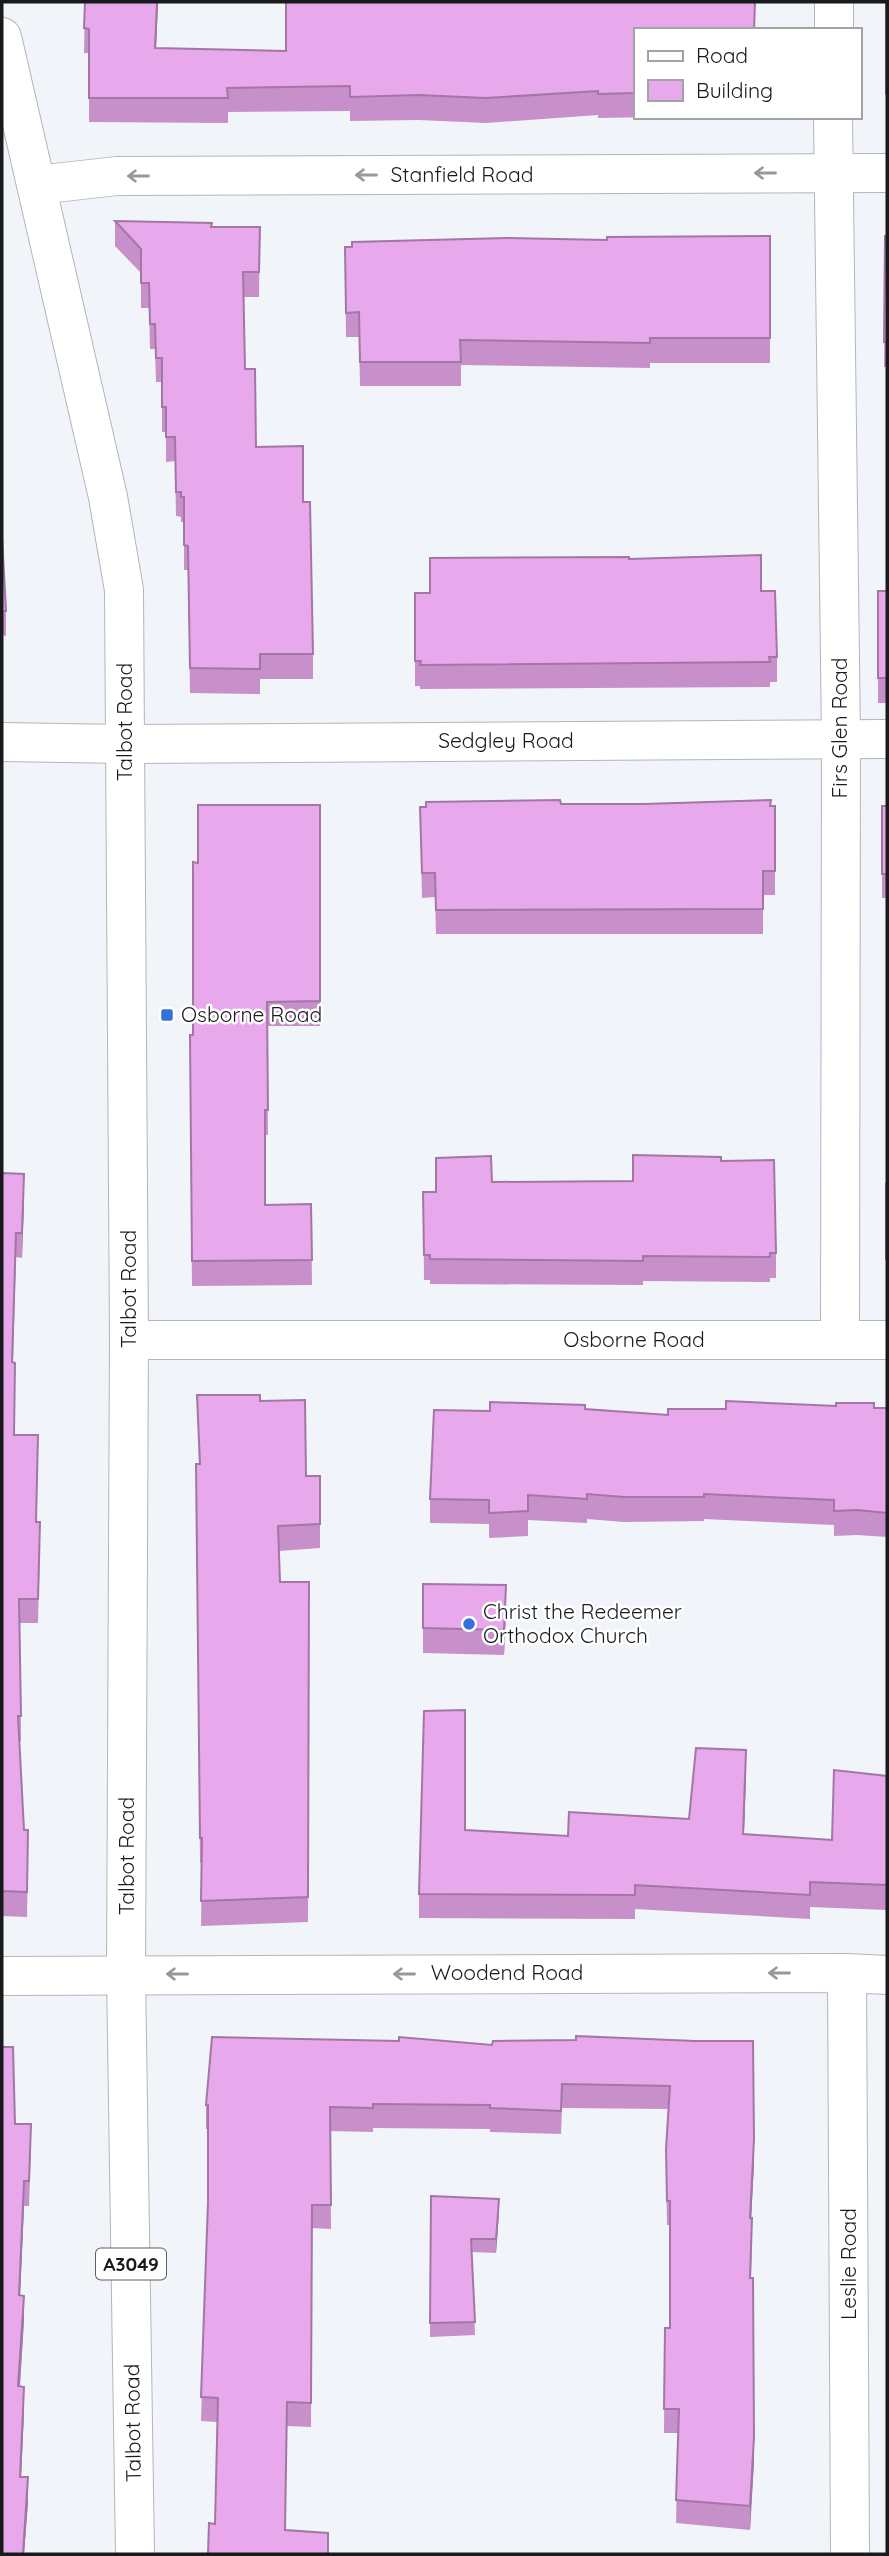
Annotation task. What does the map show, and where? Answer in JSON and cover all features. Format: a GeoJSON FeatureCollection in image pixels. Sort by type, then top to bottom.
{"type":"FeatureCollection","features":[{"type":"Feature","properties":{"kind":"street"},"geometry":{"type":"LineString","coordinates":[[834,2],[834,28]]}},
{"type":"Feature","properties":{"kind":"street","name":"Talbot Road"},"geometry":{"type":"LineString","coordinates":[[2,37],[108,497],[124,590],[129,1340],[126,1974],[135,2554]]}},
{"type":"Feature","properties":{"kind":"street","name":"Firs Glen Road"},"geometry":{"type":"LineString","coordinates":[[833,119],[841,739],[840,1340]]}},
{"type":"Feature","properties":{"kind":"street","name":"Stanfield Road"},"geometry":{"type":"LineString","coordinates":[[37,185],[117,176],[887,173]]}},
{"type":"Feature","properties":{"kind":"street","name":"Sedgley Road"},"geometry":{"type":"LineString","coordinates":[[2,742],[125,744],[887,739]]}},
{"type":"Feature","properties":{"kind":"street","name":"Osborne Road"},"geometry":{"type":"LineString","coordinates":[[129,1340],[887,1340]]}},
{"type":"Feature","properties":{"kind":"street","name":"Leslie Road"},"geometry":{"type":"LineString","coordinates":[[847,1973],[850,2554]]}},
{"type":"Feature","properties":{"kind":"street","name":"Woodend Road"},"geometry":{"type":"LineString","coordinates":[[2,1976],[887,1975]]}},
{"type":"Feature","properties":{"kind":"building"},"geometry":{"type":"Polygon","coordinates":[[[85,2],[157,2],[155,48],[286,51],[286,2],[755,2],[754,28],[634,28],[634,93],[598,94],[598,91],[486,98],[418,95],[350,97],[350,86],[227,88],[228,98],[89,98],[89,29],[84,28],[85,2]]]}},
{"type":"Feature","properties":{"kind":"building"},"geometry":{"type":"Polygon","coordinates":[[[887,2],[887,94],[886,94],[887,2]]]}},
{"type":"Feature","properties":{"kind":"building"},"geometry":{"type":"Polygon","coordinates":[[[115,221],[260,227],[259,272],[243,272],[245,369],[255,369],[256,447],[303,446],[303,502],[310,502],[313,654],[260,654],[260,669],[190,668],[188,546],[184,545],[184,497],[181,497],[181,492],[176,492],[175,437],[166,437],[166,407],[162,407],[162,358],[156,358],[155,324],[150,324],[149,283],[141,283],[141,249],[115,221]]]}},
{"type":"Feature","properties":{"kind":"building"},"geometry":{"type":"Polygon","coordinates":[[[770,236],[770,338],[650,338],[650,343],[460,340],[461,362],[360,362],[359,312],[346,313],[345,247],[352,247],[352,242],[770,236]]]}},
{"type":"Feature","properties":{"kind":"building"},"geometry":{"type":"Polygon","coordinates":[[[887,236],[887,342],[884,342],[887,236]]]}},
{"type":"Feature","properties":{"kind":"building"},"geometry":{"type":"Polygon","coordinates":[[[2,536],[6,611],[2,611],[2,536]]]}},
{"type":"Feature","properties":{"kind":"building"},"geometry":{"type":"Polygon","coordinates":[[[761,555],[761,591],[775,591],[777,657],[769,657],[770,662],[420,665],[421,661],[415,661],[415,593],[430,593],[430,558],[629,559],[761,555]]]}},
{"type":"Feature","properties":{"kind":"building"},"geometry":{"type":"Polygon","coordinates":[[[878,591],[887,591],[887,678],[878,678],[878,591]]]}},
{"type":"Feature","properties":{"kind":"building"},"geometry":{"type":"Polygon","coordinates":[[[560,800],[561,804],[644,804],[771,800],[770,806],[775,806],[775,871],[763,871],[763,909],[436,910],[435,873],[422,873],[420,807],[426,807],[426,802],[560,800]]]}},
{"type":"Feature","properties":{"kind":"building"},"geometry":{"type":"Polygon","coordinates":[[[198,805],[320,805],[320,1001],[267,1002],[268,1110],[265,1110],[265,1205],[311,1204],[312,1260],[192,1261],[190,1035],[193,1035],[193,862],[198,863],[198,805]]]}},
{"type":"Feature","properties":{"kind":"building"},"geometry":{"type":"Polygon","coordinates":[[[882,806],[887,806],[887,874],[882,874],[882,806]]]}},
{"type":"Feature","properties":{"kind":"building"},"geometry":{"type":"Polygon","coordinates":[[[633,1155],[721,1157],[721,1161],[774,1160],[776,1253],[770,1253],[770,1257],[643,1256],[643,1261],[430,1259],[430,1255],[424,1255],[423,1192],[436,1192],[436,1158],[491,1156],[492,1182],[633,1181],[633,1155]]]}},
{"type":"Feature","properties":{"kind":"building"},"geometry":{"type":"Polygon","coordinates":[[[2,1173],[24,1174],[22,1233],[16,1233],[12,1362],[15,1363],[14,1435],[38,1435],[38,1599],[19,1599],[21,1716],[18,1716],[24,1830],[28,1830],[27,1892],[2,1891],[2,1173]]]}},
{"type":"Feature","properties":{"kind":"building"},"geometry":{"type":"Polygon","coordinates":[[[887,1184],[887,1259],[886,1259],[887,1184]]]}},
{"type":"Feature","properties":{"kind":"building"},"geometry":{"type":"Polygon","coordinates":[[[197,1395],[260,1395],[260,1401],[305,1400],[306,1476],[320,1476],[320,1524],[278,1526],[280,1582],[309,1582],[308,1897],[201,1901],[196,1464],[200,1464],[197,1395]]]}},
{"type":"Feature","properties":{"kind":"building"},"geometry":{"type":"Polygon","coordinates":[[[726,1401],[836,1406],[836,1403],[874,1403],[874,1408],[887,1408],[887,1513],[834,1511],[834,1500],[704,1494],[704,1497],[624,1497],[587,1494],[587,1499],[528,1495],[528,1511],[489,1513],[489,1500],[430,1499],[434,1410],[490,1411],[490,1402],[585,1405],[585,1409],[668,1415],[668,1409],[726,1409],[726,1401]]]}},
{"type":"Feature","properties":{"kind":"building"},"geometry":{"type":"Polygon","coordinates":[[[423,1584],[506,1585],[504,1630],[423,1628],[423,1584]]]}},
{"type":"Feature","properties":{"kind":"building"},"geometry":{"type":"Polygon","coordinates":[[[465,1710],[465,1830],[568,1836],[569,1812],[689,1819],[696,1748],[746,1750],[743,1834],[832,1840],[834,1770],[887,1776],[887,1885],[810,1882],[810,1895],[635,1885],[635,1895],[419,1894],[424,1711],[465,1710]]]}},
{"type":"Feature","properties":{"kind":"building"},"geometry":{"type":"Polygon","coordinates":[[[576,2036],[753,2041],[754,2139],[750,2278],[753,2278],[754,2437],[750,2506],[676,2500],[679,2409],[664,2409],[665,2328],[670,2328],[670,2201],[667,2201],[666,2149],[670,2086],[562,2084],[561,2111],[490,2108],[490,2105],[373,2104],[373,2108],[330,2107],[331,2205],[312,2205],[311,2403],[287,2402],[285,2530],[328,2533],[328,2554],[208,2554],[209,2523],[215,2524],[218,2398],[201,2397],[208,2202],[206,2105],[212,2037],[399,2041],[399,2037],[492,2045],[493,2041],[576,2040],[576,2036]]]}},
{"type":"Feature","properties":{"kind":"building"},"geometry":{"type":"Polygon","coordinates":[[[2,2047],[13,2047],[15,2124],[31,2124],[29,2181],[24,2181],[19,2295],[24,2296],[18,2386],[24,2387],[20,2477],[28,2477],[23,2554],[2,2554],[2,2047]]]}},
{"type":"Feature","properties":{"kind":"building"},"geometry":{"type":"Polygon","coordinates":[[[431,2196],[499,2199],[496,2239],[471,2239],[475,2322],[430,2323],[431,2196]]]}},
{"type":"Feature","properties":{"kind":"place","name":"Osborne Road"},"geometry":{"type":"Point","coordinates":[167,1015]}},
{"type":"Feature","properties":{"kind":"place","name":"Christ the Redeemer Orthodox Church"},"geometry":{"type":"Point","coordinates":[469,1624]}}]}
